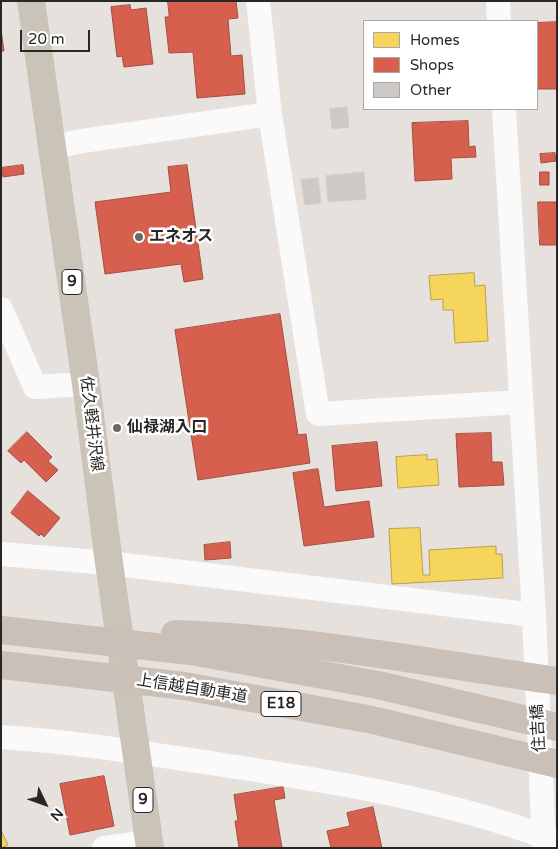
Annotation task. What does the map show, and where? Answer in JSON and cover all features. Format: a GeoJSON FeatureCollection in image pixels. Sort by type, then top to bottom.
{"type":"FeatureCollection","features":[{"type":"Feature","properties":{"kind":"highway"},"geometry":{"type":"LineString","coordinates":[[1,628],[211,635],[369,652],[557,681]]}},
{"type":"Feature","properties":{"kind":"highway","name":"E18"},"geometry":{"type":"LineString","coordinates":[[1,628],[191,650],[378,685],[557,727]]}},
{"type":"Feature","properties":{"kind":"highway","name":"上信越自動車道"},"geometry":{"type":"LineString","coordinates":[[1,665],[213,691],[368,719],[557,764]]}},
{"type":"Feature","properties":{"kind":"main road","name":"佐久軽井沢線"},"geometry":{"type":"LineString","coordinates":[[31,1],[149,845]]}},
{"type":"Feature","properties":{"kind":"street"},"geometry":{"type":"LineString","coordinates":[[258,1],[270,114],[318,414],[521,402]]}},
{"type":"Feature","properties":{"kind":"street"},"geometry":{"type":"LineString","coordinates":[[498,1],[499,20]]}},
{"type":"Feature","properties":{"kind":"street","name":"住吉橋"},"geometry":{"type":"LineString","coordinates":[[504,110],[547,835]]}},
{"type":"Feature","properties":{"kind":"street"},"geometry":{"type":"LineString","coordinates":[[52,147],[270,114]]}},
{"type":"Feature","properties":{"kind":"street"},"geometry":{"type":"LineString","coordinates":[[1,309],[35,387],[86,384]]}},
{"type":"Feature","properties":{"kind":"street"},"geometry":{"type":"LineString","coordinates":[[1,554],[111,574],[534,615]]}},
{"type":"Feature","properties":{"kind":"street"},"geometry":{"type":"LineString","coordinates":[[1,737],[134,740],[440,804],[547,835]]}},
{"type":"Feature","properties":{"kind":"street"},"geometry":{"type":"LineString","coordinates":[[104,848],[149,845]]}},
{"type":"Feature","properties":{"kind":"building: Homes"},"geometry":{"type":"Polygon","coordinates":[[[474,273],[475,286],[485,285],[488,341],[455,343],[453,310],[443,310],[443,299],[431,300],[429,276],[474,273]]]}},
{"type":"Feature","properties":{"kind":"building: Homes"},"geometry":{"type":"Polygon","coordinates":[[[427,455],[427,460],[437,459],[439,485],[398,488],[396,457],[427,455]]]}},
{"type":"Feature","properties":{"kind":"building: Homes"},"geometry":{"type":"Polygon","coordinates":[[[420,528],[423,575],[430,575],[429,550],[496,546],[496,554],[502,554],[503,578],[392,584],[389,529],[420,528]]]}},
{"type":"Feature","properties":{"kind":"building: Homes"},"geometry":{"type":"Polygon","coordinates":[[[1,830],[8,845],[2,848],[1,848],[1,830]]]}},
{"type":"Feature","properties":{"kind":"building: Shops"},"geometry":{"type":"Polygon","coordinates":[[[168,1],[236,1],[238,18],[228,19],[231,56],[242,55],[245,94],[197,98],[193,52],[169,53],[165,17],[169,17],[168,1]]]}},
{"type":"Feature","properties":{"kind":"building: Shops"},"geometry":{"type":"Polygon","coordinates":[[[130,5],[131,10],[146,8],[153,64],[124,67],[122,56],[117,57],[111,7],[130,5]]]}},
{"type":"Feature","properties":{"kind":"building: Shops"},"geometry":{"type":"Polygon","coordinates":[[[557,22],[557,89],[538,89],[538,23],[557,22]]]}},
{"type":"Feature","properties":{"kind":"building: Shops"},"geometry":{"type":"Polygon","coordinates":[[[1,30],[4,51],[1,51],[1,30]]]}},
{"type":"Feature","properties":{"kind":"building: Shops"},"geometry":{"type":"Polygon","coordinates":[[[468,121],[469,147],[475,146],[476,157],[451,158],[452,179],[415,181],[412,123],[468,121]]]}},
{"type":"Feature","properties":{"kind":"building: Shops"},"geometry":{"type":"Polygon","coordinates":[[[555,153],[556,161],[541,163],[540,154],[555,153]]]}},
{"type":"Feature","properties":{"kind":"building: Shops"},"geometry":{"type":"Polygon","coordinates":[[[23,165],[24,174],[3,177],[1,168],[23,165]]]}},
{"type":"Feature","properties":{"kind":"building: Shops"},"geometry":{"type":"Polygon","coordinates":[[[187,165],[203,279],[184,282],[181,264],[105,274],[95,202],[171,192],[168,167],[187,165]]]}},
{"type":"Feature","properties":{"kind":"building: Shops"},"geometry":{"type":"Polygon","coordinates":[[[540,172],[549,172],[549,185],[540,185],[540,172]]]}},
{"type":"Feature","properties":{"kind":"building: Shops"},"geometry":{"type":"Polygon","coordinates":[[[538,202],[557,202],[557,245],[540,245],[538,202]]]}},
{"type":"Feature","properties":{"kind":"building: Shops"},"geometry":{"type":"Polygon","coordinates":[[[280,314],[298,435],[306,434],[310,463],[198,480],[175,330],[280,314]]]}},
{"type":"Feature","properties":{"kind":"building: Shops"},"geometry":{"type":"Polygon","coordinates":[[[27,432],[52,457],[48,461],[58,470],[46,482],[24,460],[21,463],[8,451],[27,432]]]}},
{"type":"Feature","properties":{"kind":"building: Shops"},"geometry":{"type":"Polygon","coordinates":[[[491,433],[492,462],[502,462],[504,485],[459,487],[456,434],[491,433]]]}},
{"type":"Feature","properties":{"kind":"building: Shops"},"geometry":{"type":"Polygon","coordinates":[[[377,442],[382,486],[336,491],[332,446],[377,442]]]}},
{"type":"Feature","properties":{"kind":"building: Shops"},"geometry":{"type":"Polygon","coordinates":[[[318,469],[324,507],[369,501],[374,537],[304,546],[293,473],[318,469]]]}},
{"type":"Feature","properties":{"kind":"building: Shops"},"geometry":{"type":"Polygon","coordinates":[[[28,491],[60,518],[44,537],[41,534],[39,536],[11,513],[28,491]]]}},
{"type":"Feature","properties":{"kind":"building: Shops"},"geometry":{"type":"Polygon","coordinates":[[[230,542],[231,558],[205,560],[204,545],[230,542]]]}},
{"type":"Feature","properties":{"kind":"building: Shops"},"geometry":{"type":"Polygon","coordinates":[[[104,776],[114,826],[70,835],[60,784],[104,776]]]}},
{"type":"Feature","properties":{"kind":"building: Shops"},"geometry":{"type":"Polygon","coordinates":[[[283,787],[285,798],[274,800],[282,848],[239,848],[235,821],[238,821],[234,795],[283,787]]]}},
{"type":"Feature","properties":{"kind":"building: Shops"},"geometry":{"type":"Polygon","coordinates":[[[373,807],[382,848],[331,848],[327,831],[350,826],[347,813],[373,807]]]}},
{"type":"Feature","properties":{"kind":"building: Other"},"geometry":{"type":"Polygon","coordinates":[[[347,107],[349,127],[332,129],[330,109],[347,107]]]}},
{"type":"Feature","properties":{"kind":"building: Other"},"geometry":{"type":"Polygon","coordinates":[[[364,172],[366,199],[328,202],[326,176],[364,172]]]}},
{"type":"Feature","properties":{"kind":"building: Other"},"geometry":{"type":"Polygon","coordinates":[[[318,178],[321,203],[305,205],[301,180],[318,178]]]}},
{"type":"Feature","properties":{"kind":"place","name":"エネオス"},"geometry":{"type":"Point","coordinates":[139,237]}},
{"type":"Feature","properties":{"kind":"place","name":"仙禄湖入口"},"geometry":{"type":"Point","coordinates":[117,428]}}]}
